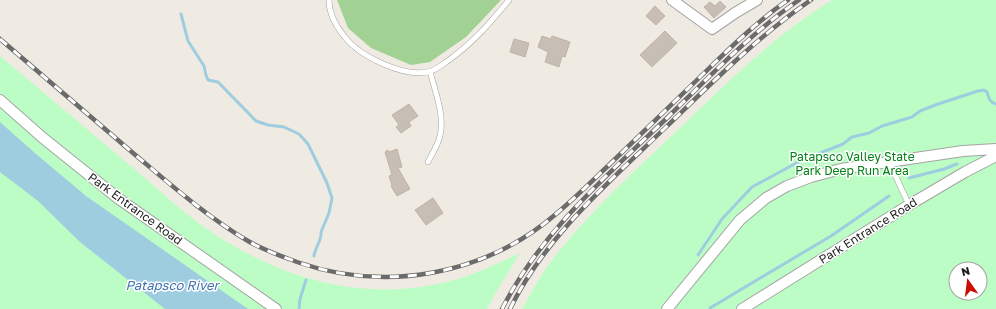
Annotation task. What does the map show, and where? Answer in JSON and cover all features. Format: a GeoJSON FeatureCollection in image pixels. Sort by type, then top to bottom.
{"type":"FeatureCollection","features":[{"type":"Feature","properties":{"kind":"street"},"geometry":{"type":"LineString","coordinates":[[672,0],[712,29],[757,0]]}},
{"type":"Feature","properties":{"kind":"street","name":"Park Entrance Road"},"geometry":{"type":"LineString","coordinates":[[0,100],[119,199],[276,309]]}},
{"type":"Feature","properties":{"kind":"street"},"geometry":{"type":"LineString","coordinates":[[667,309],[740,220],[766,198],[787,186],[811,177],[841,169],[963,151],[996,149]]}},
{"type":"Feature","properties":{"kind":"street","name":"Park Entrance Road"},"geometry":{"type":"LineString","coordinates":[[742,309],[909,205],[965,172],[996,156]]}},
{"type":"Feature","properties":{"kind":"lane"},"geometry":{"type":"LineString","coordinates":[[329,0],[329,10],[334,22],[344,37],[358,49],[388,66],[406,72],[420,73],[437,68],[467,46],[486,28],[509,0]]}},
{"type":"Feature","properties":{"kind":"lane"},"geometry":{"type":"LineString","coordinates":[[428,162],[440,137],[441,126],[440,111],[430,71]]}},
{"type":"Feature","properties":{"kind":"lane"},"geometry":{"type":"LineString","coordinates":[[889,162],[909,205]]}},
{"type":"Feature","properties":{"kind":"green space"},"geometry":{"type":"Polygon","coordinates":[[[337,0],[501,0],[466,37],[430,62],[411,65],[371,48],[348,28],[337,0]]]}},
{"type":"Feature","properties":{"kind":"green space","name":"Patapsco Valley State Park Deep Run Area"},"geometry":{"type":"Polygon","coordinates":[[[832,0],[996,0],[996,309],[522,309],[547,267],[594,211],[753,59],[791,28],[832,0]]]}},
{"type":"Feature","properties":{"kind":"green space"},"geometry":{"type":"Polygon","coordinates":[[[0,56],[204,227],[232,245],[291,273],[321,282],[353,287],[385,289],[417,287],[468,276],[520,253],[487,309],[0,309],[0,56]]]}},
{"type":"Feature","properties":{"kind":"water","name":"Patapsco River"},"geometry":{"type":"Polygon","coordinates":[[[0,122],[86,196],[248,309],[165,309],[80,242],[38,201],[0,172],[0,122]]]}},
{"type":"Feature","properties":{"kind":"building"},"geometry":{"type":"Polygon","coordinates":[[[720,1],[726,7],[714,18],[704,7],[710,2],[715,6],[720,1]]]}},
{"type":"Feature","properties":{"kind":"building"},"geometry":{"type":"Polygon","coordinates":[[[655,6],[665,16],[656,25],[646,16],[655,6]]]}},
{"type":"Feature","properties":{"kind":"building"},"geometry":{"type":"Polygon","coordinates":[[[665,31],[677,43],[652,67],[640,55],[665,31]]]}},
{"type":"Feature","properties":{"kind":"building"},"geometry":{"type":"Polygon","coordinates":[[[542,36],[551,39],[552,36],[570,42],[565,57],[562,56],[559,67],[545,62],[548,52],[538,47],[542,36]]]}},
{"type":"Feature","properties":{"kind":"building"},"geometry":{"type":"Polygon","coordinates":[[[514,39],[529,43],[525,57],[510,52],[514,39]]]}},
{"type":"Feature","properties":{"kind":"building"},"geometry":{"type":"Polygon","coordinates":[[[409,104],[418,116],[409,122],[411,126],[401,133],[396,127],[399,125],[392,115],[409,104]]]}},
{"type":"Feature","properties":{"kind":"building"},"geometry":{"type":"Polygon","coordinates":[[[397,149],[402,167],[398,168],[410,189],[397,196],[391,186],[389,176],[392,175],[385,152],[388,150],[389,152],[397,149]]]}},
{"type":"Feature","properties":{"kind":"building"},"geometry":{"type":"Polygon","coordinates":[[[433,198],[443,213],[426,225],[415,210],[433,198]]]}},
{"type":"Feature","properties":{"kind":"waterway"},"geometry":{"type":"LineString","coordinates":[[181,14],[188,41],[204,66],[208,80],[218,82],[256,121],[268,125],[284,127],[299,134],[308,144],[327,183],[332,198],[329,213],[321,232],[314,256]]}},
{"type":"Feature","properties":{"kind":"waterway"},"geometry":{"type":"LineString","coordinates":[[698,255],[722,219],[752,187],[800,161],[843,144],[852,137],[869,133],[882,126],[912,117],[920,111],[938,104],[978,91],[984,90],[987,92],[991,101],[996,104]]}},
{"type":"Feature","properties":{"kind":"waterway"},"geometry":{"type":"LineString","coordinates":[[909,178],[957,164]]}},
{"type":"Feature","properties":{"kind":"waterway"},"geometry":{"type":"LineString","coordinates":[[710,308],[831,236],[889,196]]}},
{"type":"Feature","properties":{"kind":"waterway"},"geometry":{"type":"LineString","coordinates":[[299,309],[300,299],[306,280]]}},
{"type":"Feature","properties":{"kind":"railway"},"geometry":{"type":"LineString","coordinates":[[0,39],[175,188],[218,221],[248,241],[297,262],[331,271],[365,276],[399,277],[433,272],[466,264],[498,252],[528,235],[570,202],[753,27],[788,0]]}},
{"type":"Feature","properties":{"kind":"railway"},"geometry":{"type":"LineString","coordinates":[[502,309],[518,281],[536,255],[576,206],[731,56],[764,26],[799,0]]}},
{"type":"Feature","properties":{"kind":"railway"},"geometry":{"type":"LineString","coordinates":[[510,309],[524,283],[541,258],[559,235],[600,190],[735,61],[772,29],[811,0]]}}]}
